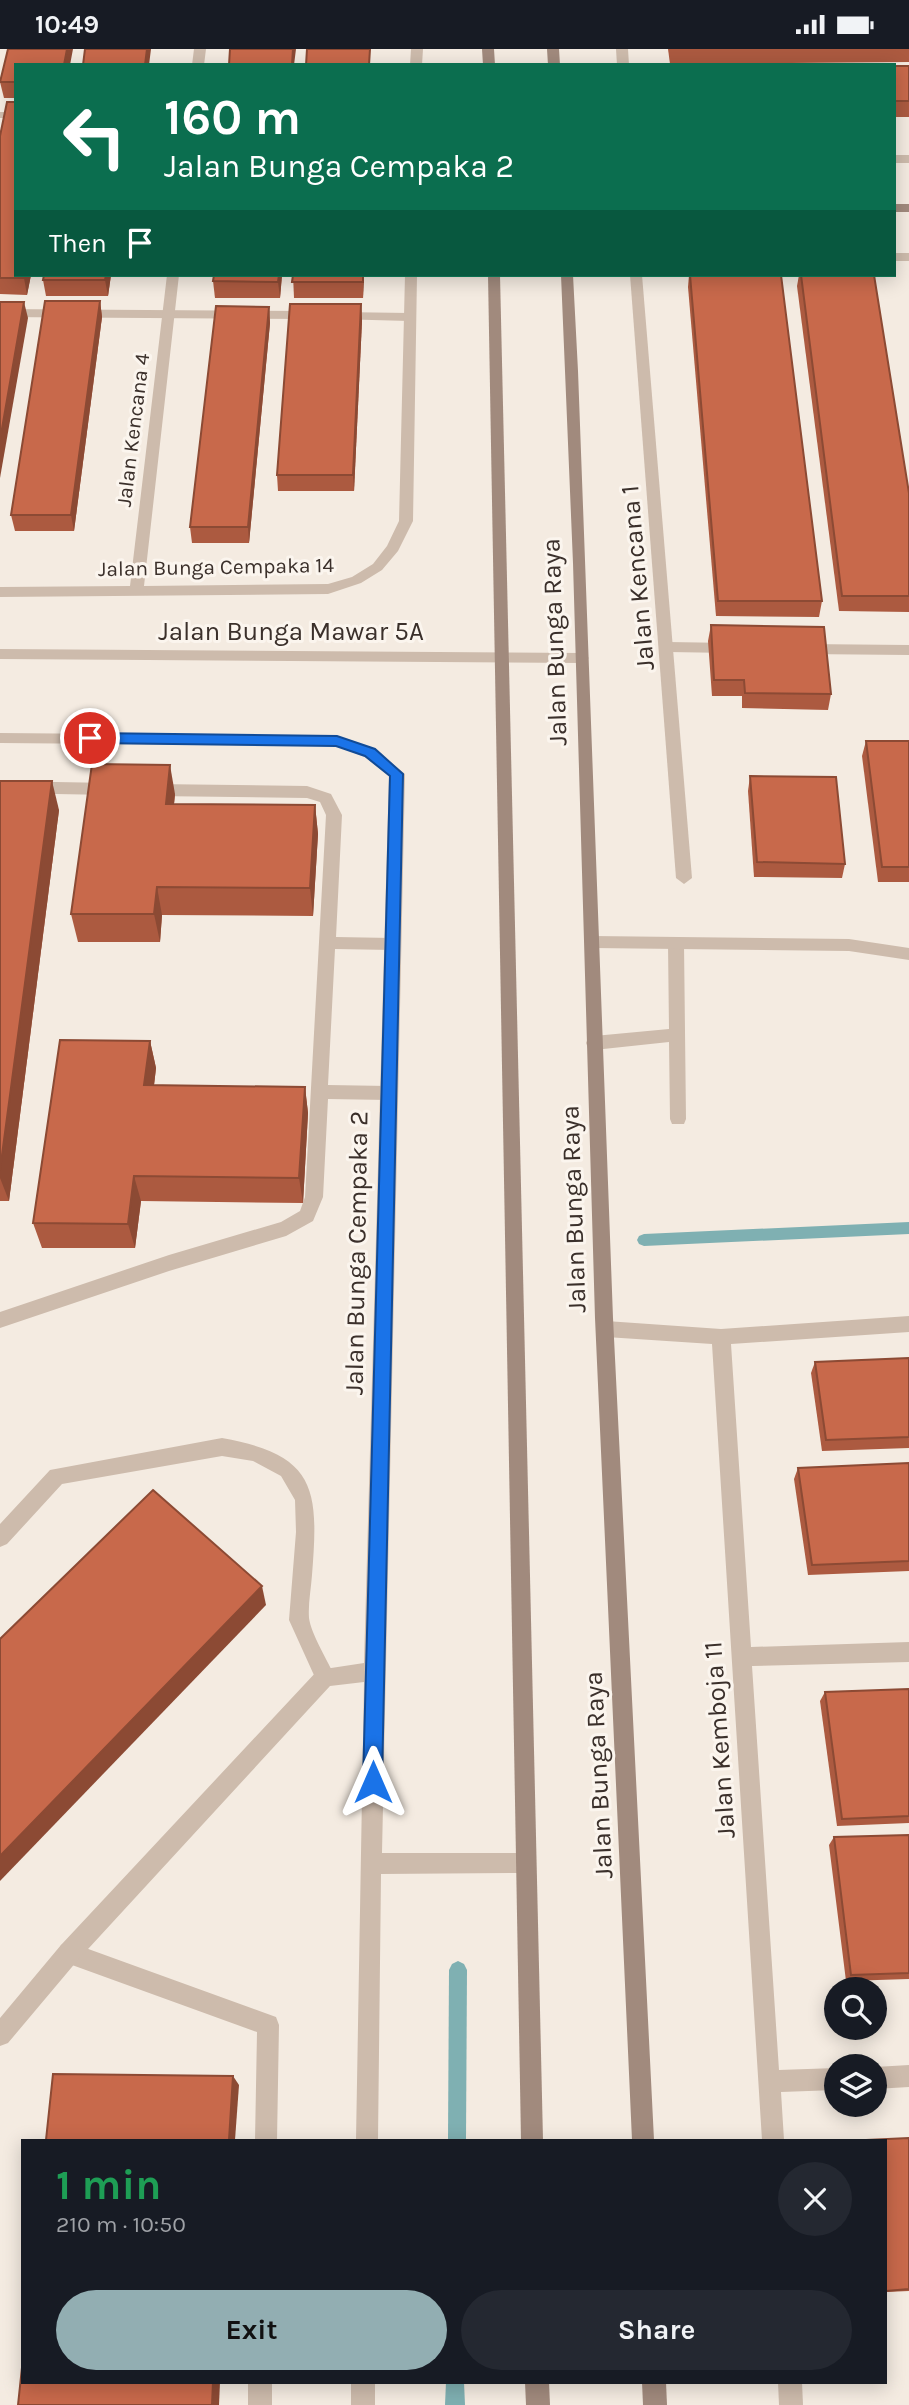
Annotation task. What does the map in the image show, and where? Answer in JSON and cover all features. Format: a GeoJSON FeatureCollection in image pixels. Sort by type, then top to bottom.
{"type":"FeatureCollection","features":[{"type":"Feature","properties":{"kind":"street","name":"Jalan Kencana 4"},"geometry":{"type":"LineString","coordinates":[[136,591],[173,277]]}},
{"type":"Feature","properties":{"kind":"street","name":"Jalan Bunga Cempaka 14"},"geometry":{"type":"LineString","coordinates":[[0,592],[328,589],[354,583],[374,571],[396,547],[406,520],[411,277]]}},
{"type":"Feature","properties":{"kind":"street","name":"Jalan Bunga Raya"},"geometry":{"type":"LineString","coordinates":[[494,277],[503,657],[503,826],[532,2139]]}},
{"type":"Feature","properties":{"kind":"street","name":"Jalan Bunga Raya"},"geometry":{"type":"LineString","coordinates":[[567,277],[593,942],[594,1043],[643,2139]]}},
{"type":"Feature","properties":{"kind":"street"},"geometry":{"type":"LineString","coordinates":[[568,293],[578,277]]}},
{"type":"Feature","properties":{"kind":"street","name":"Jalan Kencana 1"},"geometry":{"type":"LineString","coordinates":[[636,277],[684,878]]}},
{"type":"Feature","properties":{"kind":"street"},"geometry":{"type":"LineString","coordinates":[[0,313],[409,317]]}},
{"type":"Feature","properties":{"kind":"street"},"geometry":{"type":"LineString","coordinates":[[667,647],[748,648]]}},
{"type":"Feature","properties":{"kind":"street"},"geometry":{"type":"LineString","coordinates":[[788,649],[909,650]]}},
{"type":"Feature","properties":{"kind":"street","name":"Jalan Bunga Mawar 5A"},"geometry":{"type":"LineString","coordinates":[[0,654],[582,657]]}},
{"type":"Feature","properties":{"kind":"street","name":"Jalan Bunga Cempaka 2"},"geometry":{"type":"LineString","coordinates":[[0,738],[337,741],[370,753],[397,774],[374,1671],[367,2139]]}},
{"type":"Feature","properties":{"kind":"street"},"geometry":{"type":"LineString","coordinates":[[0,787],[307,792],[326,798],[334,815],[314,1197],[307,1216],[286,1228],[169,1263],[0,1320]]}},
{"type":"Feature","properties":{"kind":"street"},"geometry":{"type":"LineString","coordinates":[[593,942],[849,945],[909,954]]}},
{"type":"Feature","properties":{"kind":"street"},"geometry":{"type":"LineString","coordinates":[[328,943],[392,944]]}},
{"type":"Feature","properties":{"kind":"street"},"geometry":{"type":"LineString","coordinates":[[676,944],[678,1119]]}},
{"type":"Feature","properties":{"kind":"street"},"geometry":{"type":"LineString","coordinates":[[594,1043],[677,1035]]}},
{"type":"Feature","properties":{"kind":"street"},"geometry":{"type":"LineString","coordinates":[[320,1092],[388,1093]]}},
{"type":"Feature","properties":{"kind":"street"},"geometry":{"type":"LineString","coordinates":[[606,1329],[721,1337],[909,1324]]}},
{"type":"Feature","properties":{"kind":"street","name":"Jalan Kemboja 11"},"geometry":{"type":"LineString","coordinates":[[721,1337],[774,2139]]}},
{"type":"Feature","properties":{"kind":"street"},"geometry":{"type":"LineString","coordinates":[[0,1538],[57,1476],[222,1447],[256,1453],[288,1470],[304,1499],[306,1532],[299,1620],[325,1677]]}},
{"type":"Feature","properties":{"kind":"street"},"geometry":{"type":"LineString","coordinates":[[742,1657],[909,1652]]}},
{"type":"Feature","properties":{"kind":"street"},"geometry":{"type":"LineString","coordinates":[[0,2035],[69,1953],[325,1677],[374,1671]]}},
{"type":"Feature","properties":{"kind":"street"},"geometry":{"type":"LineString","coordinates":[[372,1864],[526,1863]]}},
{"type":"Feature","properties":{"kind":"street"},"geometry":{"type":"LineString","coordinates":[[69,1953],[268,2025],[266,2139]]}},
{"type":"Feature","properties":{"kind":"street"},"geometry":{"type":"LineString","coordinates":[[887,2077],[909,2076]]}},
{"type":"Feature","properties":{"kind":"street"},"geometry":{"type":"LineString","coordinates":[[769,2081],[824,2079]]}},
{"type":"Feature","properties":{"kind":"street"},"geometry":{"type":"LineString","coordinates":[[260,2384],[260,2405]]}},
{"type":"Feature","properties":{"kind":"street"},"geometry":{"type":"LineString","coordinates":[[363,2384],[363,2405]]}},
{"type":"Feature","properties":{"kind":"street"},"geometry":{"type":"LineString","coordinates":[[537,2384],[538,2405]]}},
{"type":"Feature","properties":{"kind":"street"},"geometry":{"type":"LineString","coordinates":[[654,2384],[655,2405]]}},
{"type":"Feature","properties":{"kind":"street"},"geometry":{"type":"LineString","coordinates":[[790,2384],[791,2405]]}},
{"type":"Feature","properties":{"kind":"building"},"geometry":{"type":"Polygon","coordinates":[[[8,49],[67,49],[64,63],[14,63],[14,82],[0,82],[8,49]]]}},
{"type":"Feature","properties":{"kind":"building"},"geometry":{"type":"Polygon","coordinates":[[[85,49],[147,49],[145,63],[83,63],[85,49]]]}},
{"type":"Feature","properties":{"kind":"building"},"geometry":{"type":"Polygon","coordinates":[[[230,49],[293,49],[292,63],[229,63],[230,49]]]}},
{"type":"Feature","properties":{"kind":"building"},"geometry":{"type":"Polygon","coordinates":[[[307,49],[370,49],[369,63],[306,63],[307,49]]]}},
{"type":"Feature","properties":{"kind":"building"},"geometry":{"type":"Polygon","coordinates":[[[896,66],[909,66],[909,101],[896,101],[896,66]]]}},
{"type":"Feature","properties":{"kind":"building"},"geometry":{"type":"Polygon","coordinates":[[[7,102],[14,102],[14,277],[24,278],[0,278],[0,136],[7,102]]]}},
{"type":"Feature","properties":{"kind":"building"},"geometry":{"type":"Polygon","coordinates":[[[44,277],[106,277],[105,280],[43,280],[44,277]]]}},
{"type":"Feature","properties":{"kind":"building"},"geometry":{"type":"Polygon","coordinates":[[[214,277],[279,277],[278,282],[213,281],[214,277]]]}},
{"type":"Feature","properties":{"kind":"building"},"geometry":{"type":"Polygon","coordinates":[[[293,277],[363,277],[363,282],[292,282],[293,277]]]}},
{"type":"Feature","properties":{"kind":"building"},"geometry":{"type":"Polygon","coordinates":[[[690,277],[781,277],[822,601],[718,601],[690,277]]]}},
{"type":"Feature","properties":{"kind":"building"},"geometry":{"type":"Polygon","coordinates":[[[801,277],[874,277],[909,493],[909,596],[842,596],[801,277]]]}},
{"type":"Feature","properties":{"kind":"building"},"geometry":{"type":"Polygon","coordinates":[[[45,301],[100,301],[71,515],[11,515],[45,301]]]}},
{"type":"Feature","properties":{"kind":"building"},"geometry":{"type":"Polygon","coordinates":[[[0,302],[24,302],[0,440],[0,302]]]}},
{"type":"Feature","properties":{"kind":"building"},"geometry":{"type":"Polygon","coordinates":[[[290,304],[361,304],[353,475],[277,475],[290,304]]]}},
{"type":"Feature","properties":{"kind":"building"},"geometry":{"type":"Polygon","coordinates":[[[216,306],[269,307],[248,527],[190,527],[216,306]]]}},
{"type":"Feature","properties":{"kind":"building"},"geometry":{"type":"Polygon","coordinates":[[[711,625],[824,627],[831,694],[745,693],[744,680],[714,680],[711,625]]]}},
{"type":"Feature","properties":{"kind":"building"},"geometry":{"type":"Polygon","coordinates":[[[866,741],[909,741],[909,867],[882,867],[866,741]]]}},
{"type":"Feature","properties":{"kind":"building"},"geometry":{"type":"Polygon","coordinates":[[[92,764],[170,765],[166,804],[315,805],[310,888],[157,887],[154,914],[71,914],[92,764]]]}},
{"type":"Feature","properties":{"kind":"building"},"geometry":{"type":"Polygon","coordinates":[[[750,776],[836,777],[845,864],[757,862],[750,776]]]}},
{"type":"Feature","properties":{"kind":"building"},"geometry":{"type":"Polygon","coordinates":[[[0,781],[52,781],[0,1170],[0,781]]]}},
{"type":"Feature","properties":{"kind":"building"},"geometry":{"type":"Polygon","coordinates":[[[60,1040],[150,1041],[144,1085],[305,1087],[299,1178],[134,1176],[128,1224],[33,1223],[60,1040]]]}},
{"type":"Feature","properties":{"kind":"building"},"geometry":{"type":"Polygon","coordinates":[[[909,1358],[909,1437],[826,1440],[815,1362],[909,1358]]]}},
{"type":"Feature","properties":{"kind":"building"},"geometry":{"type":"Polygon","coordinates":[[[909,1463],[909,1561],[812,1565],[798,1468],[909,1463]]]}},
{"type":"Feature","properties":{"kind":"building"},"geometry":{"type":"Polygon","coordinates":[[[153,1490],[262,1586],[0,1856],[0,1639],[153,1490]]]}},
{"type":"Feature","properties":{"kind":"building"},"geometry":{"type":"Polygon","coordinates":[[[909,1689],[909,1816],[842,1819],[825,1692],[909,1689]]]}},
{"type":"Feature","properties":{"kind":"building"},"geometry":{"type":"Polygon","coordinates":[[[909,1835],[909,1973],[851,1975],[834,1837],[909,1835]]]}},
{"type":"Feature","properties":{"kind":"building"},"geometry":{"type":"Polygon","coordinates":[[[53,2074],[233,2076],[229,2139],[46,2139],[53,2074]]]}},
{"type":"Feature","properties":{"kind":"building"},"geometry":{"type":"Polygon","coordinates":[[[909,2138],[909,2289],[887,2291],[887,2139],[909,2138]]]}},
{"type":"Feature","properties":{"kind":"building"},"geometry":{"type":"Polygon","coordinates":[[[21,2377],[21,2384],[213,2384],[212,2405],[18,2405],[21,2377]]]}},
{"type":"Feature","properties":{"kind":"waterway"},"geometry":{"type":"LineString","coordinates":[[644,1240],[909,1228]]}},
{"type":"Feature","properties":{"kind":"waterway"},"geometry":{"type":"LineString","coordinates":[[457,2139],[458,1970]]}},
{"type":"Feature","properties":{"kind":"waterway"},"geometry":{"type":"LineString","coordinates":[[455,2384],[455,2405]]}},
{"type":"Feature","properties":{"kind":"route"},"geometry":{"type":"LineString","coordinates":[[90,738],[337,741],[370,753],[397,774],[373,1782]]}}]}
